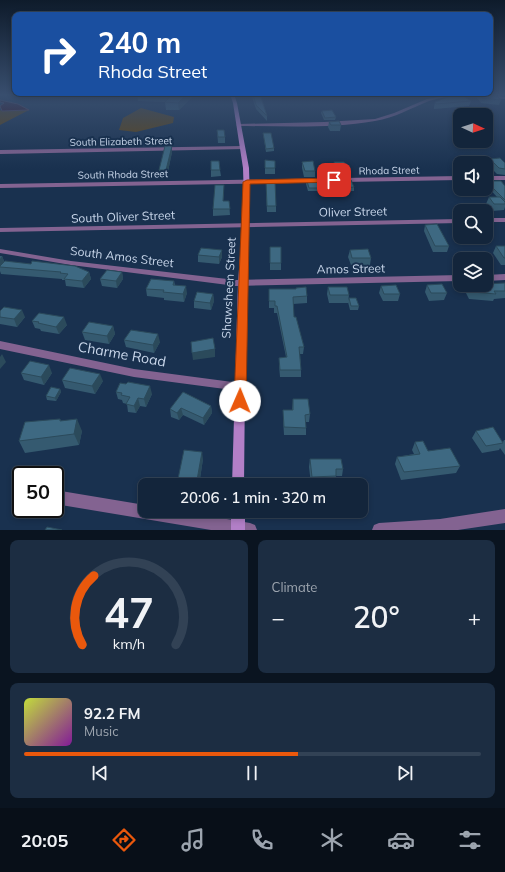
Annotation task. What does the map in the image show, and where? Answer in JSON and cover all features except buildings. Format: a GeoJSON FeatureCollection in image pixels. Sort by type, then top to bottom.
{"type":"FeatureCollection","features":[{"type":"Feature","properties":{"kind":"main road","name":"Shawsheen Street"},"geometry":{"type":"LineString","coordinates":[[237,119],[247,182],[247,225],[242,283],[238,478]]}},
{"type":"Feature","properties":{"kind":"main road"},"geometry":{"type":"LineString","coordinates":[[240,518],[242,529]]}},
{"type":"Feature","properties":{"kind":"street"},"geometry":{"type":"LineString","coordinates":[[238,125],[380,119]]}},
{"type":"Feature","properties":{"kind":"street","name":"South Elizabeth Street"},"geometry":{"type":"LineString","coordinates":[[0,152],[242,148]]}},
{"type":"Feature","properties":{"kind":"street","name":"Rhoda Street"},"geometry":{"type":"LineString","coordinates":[[247,182],[453,178]]}},
{"type":"Feature","properties":{"kind":"street"},"geometry":{"type":"LineString","coordinates":[[493,178],[505,178]]}},
{"type":"Feature","properties":{"kind":"street","name":"South Rhoda Street"},"geometry":{"type":"LineString","coordinates":[[0,186],[247,182]]}},
{"type":"Feature","properties":{"kind":"street"},"geometry":{"type":"LineString","coordinates":[[493,220],[505,220]]}},
{"type":"Feature","properties":{"kind":"street","name":"Oliver Street"},"geometry":{"type":"LineString","coordinates":[[247,225],[453,221]]}},
{"type":"Feature","properties":{"kind":"street","name":"South Oliver Street"},"geometry":{"type":"LineString","coordinates":[[0,230],[247,225]]}},
{"type":"Feature","properties":{"kind":"street","name":"South Amos Street"},"geometry":{"type":"LineString","coordinates":[[0,251],[71,263],[242,283]]}},
{"type":"Feature","properties":{"kind":"street"},"geometry":{"type":"LineString","coordinates":[[493,278],[505,277]]}},
{"type":"Feature","properties":{"kind":"street","name":"Amos Street"},"geometry":{"type":"LineString","coordinates":[[242,283],[453,278]]}},
{"type":"Feature","properties":{"kind":"street","name":"Charme Road"},"geometry":{"type":"LineString","coordinates":[[0,345],[134,373],[240,387]]}},
{"type":"Feature","properties":{"kind":"street"},"geometry":{"type":"LineString","coordinates":[[64,498],[242,529]]}},
{"type":"Feature","properties":{"kind":"street"},"geometry":{"type":"LineString","coordinates":[[379,530],[440,526],[505,516]]}},
{"type":"Feature","properties":{"kind":"shaded area"},"geometry":{"type":"Polygon","coordinates":[[[0,119],[12,119],[0,125],[0,119]]]}},
{"type":"Feature","properties":{"kind":"shaded area"},"geometry":{"type":"Polygon","coordinates":[[[123,119],[174,119],[173,123],[136,132],[119,130],[123,119]]]}},
{"type":"Feature","properties":{"kind":"route"},"geometry":{"type":"LineString","coordinates":[[240,401],[242,283],[247,225],[247,182],[334,180]]}}]}
